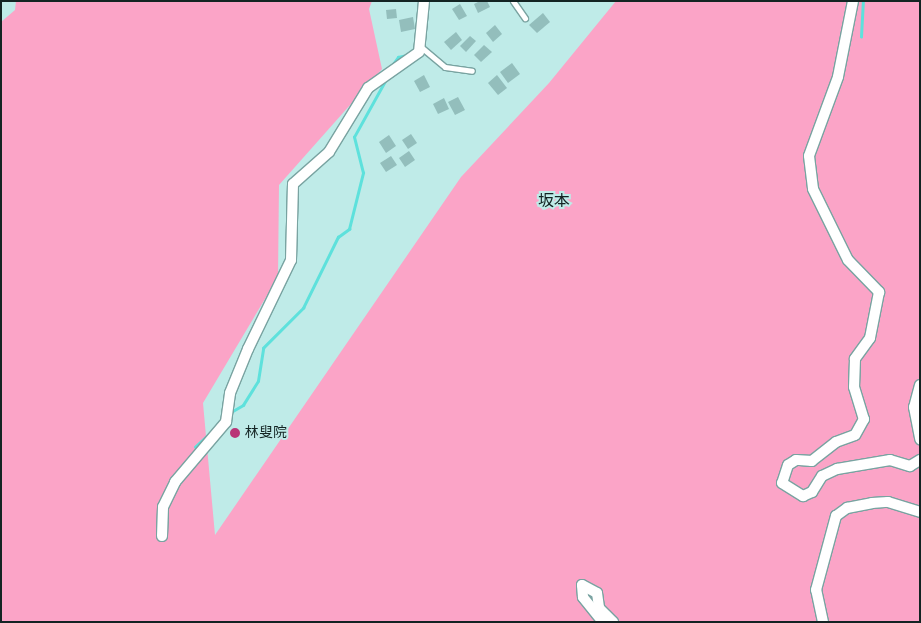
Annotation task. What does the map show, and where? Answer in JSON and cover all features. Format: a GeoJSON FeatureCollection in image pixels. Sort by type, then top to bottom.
{"type":"FeatureCollection","features":[{"type":"Feature","properties":{"kind":"street"},"geometry":{"type":"LineString","coordinates":[[162,536],[163,507],[176,482],[229,412],[230,393],[248,349],[291,260],[293,184],[329,152],[368,88],[421,47],[424,1]]}},
{"type":"Feature","properties":{"kind":"street"},"geometry":{"type":"LineString","coordinates":[[853,1],[838,77],[809,156],[813,189],[848,260],[879,292],[870,338],[855,359],[854,387],[864,419],[855,435],[836,442],[812,462],[796,460],[788,465],[782,484],[802,496],[812,492],[822,476],[837,469],[890,460],[910,466],[920,460]]}},
{"type":"Feature","properties":{"kind":"street"},"geometry":{"type":"LineString","coordinates":[[920,385],[914,408],[920,440]]}},
{"type":"Feature","properties":{"kind":"street"},"geometry":{"type":"LineString","coordinates":[[823,622],[816,590],[836,516],[847,508],[880,503],[920,512]]}},
{"type":"Feature","properties":{"kind":"street"},"geometry":{"type":"LineString","coordinates":[[604,622],[583,598],[582,585],[596,593],[599,608],[613,622]]}},
{"type":"Feature","properties":{"kind":"lane"},"geometry":{"type":"LineString","coordinates":[[514,1],[525,18]]}},
{"type":"Feature","properties":{"kind":"lane"},"geometry":{"type":"LineString","coordinates":[[421,47],[445,67],[472,71]]}},
{"type":"Feature","properties":{"kind":"shaded area"},"geometry":{"type":"Polygon","coordinates":[[[16,1],[372,1],[369,9],[382,69],[279,185],[278,277],[203,403],[215,535],[461,177],[549,83],[616,1],[920,1],[920,622],[1,622],[1,22],[15,10],[16,1]]]}},
{"type":"Feature","properties":{"kind":"building"},"geometry":{"type":"Polygon","coordinates":[[[480,1],[487,1],[490,7],[478,13],[474,4],[480,1]]]}},
{"type":"Feature","properties":{"kind":"building"},"geometry":{"type":"Polygon","coordinates":[[[460,4],[467,16],[459,20],[452,9],[460,4]]]}},
{"type":"Feature","properties":{"kind":"building"},"geometry":{"type":"Polygon","coordinates":[[[396,9],[397,18],[387,19],[386,10],[396,9]]]}},
{"type":"Feature","properties":{"kind":"building"},"geometry":{"type":"Polygon","coordinates":[[[543,13],[550,22],[537,33],[529,25],[543,13]]]}},
{"type":"Feature","properties":{"kind":"building"},"geometry":{"type":"Polygon","coordinates":[[[413,17],[415,29],[401,32],[399,20],[413,17]]]}},
{"type":"Feature","properties":{"kind":"building"},"geometry":{"type":"Polygon","coordinates":[[[495,25],[502,34],[493,42],[486,33],[495,25]]]}},
{"type":"Feature","properties":{"kind":"building"},"geometry":{"type":"Polygon","coordinates":[[[456,32],[462,40],[451,50],[444,42],[456,32]]]}},
{"type":"Feature","properties":{"kind":"building"},"geometry":{"type":"Polygon","coordinates":[[[470,36],[476,41],[466,52],[460,46],[470,36]]]}},
{"type":"Feature","properties":{"kind":"building"},"geometry":{"type":"Polygon","coordinates":[[[484,45],[492,52],[481,62],[474,55],[484,45]]]}},
{"type":"Feature","properties":{"kind":"building"},"geometry":{"type":"Polygon","coordinates":[[[512,63],[520,74],[508,83],[500,72],[512,63]]]}},
{"type":"Feature","properties":{"kind":"building"},"geometry":{"type":"Polygon","coordinates":[[[424,75],[430,87],[420,92],[414,81],[424,75]]]}},
{"type":"Feature","properties":{"kind":"building"},"geometry":{"type":"Polygon","coordinates":[[[497,75],[507,88],[498,95],[488,83],[497,75]]]}},
{"type":"Feature","properties":{"kind":"building"},"geometry":{"type":"Polygon","coordinates":[[[458,97],[465,110],[455,115],[448,102],[458,97]]]}},
{"type":"Feature","properties":{"kind":"building"},"geometry":{"type":"Polygon","coordinates":[[[444,98],[449,109],[438,114],[433,104],[444,98]]]}},
{"type":"Feature","properties":{"kind":"building"},"geometry":{"type":"Polygon","coordinates":[[[411,134],[417,143],[408,149],[402,140],[411,134]]]}},
{"type":"Feature","properties":{"kind":"building"},"geometry":{"type":"Polygon","coordinates":[[[389,135],[396,146],[386,153],[379,142],[389,135]]]}},
{"type":"Feature","properties":{"kind":"building"},"geometry":{"type":"Polygon","coordinates":[[[409,151],[415,160],[405,167],[399,158],[409,151]]]}},
{"type":"Feature","properties":{"kind":"building"},"geometry":{"type":"Polygon","coordinates":[[[391,156],[397,165],[386,172],[380,163],[391,156]]]}},
{"type":"Feature","properties":{"kind":"waterway"},"geometry":{"type":"LineString","coordinates":[[861,37],[863,1]]}},
{"type":"Feature","properties":{"kind":"waterway"},"geometry":{"type":"LineString","coordinates":[[388,71],[398,57],[407,55]]}},
{"type":"Feature","properties":{"kind":"waterway"},"geometry":{"type":"LineString","coordinates":[[231,412],[243,405],[258,381],[263,348],[303,308],[338,237],[349,229],[363,173],[354,137],[385,81]]}},
{"type":"Feature","properties":{"kind":"waterway"},"geometry":{"type":"LineString","coordinates":[[195,447],[212,431]]}},
{"type":"Feature","properties":{"kind":"place","name":"林叟院"},"geometry":{"type":"Point","coordinates":[235,433]}},
{"type":"Feature","properties":{"kind":"district","name":"坂本"},"geometry":{"type":"Point","coordinates":[554,201]}}]}
